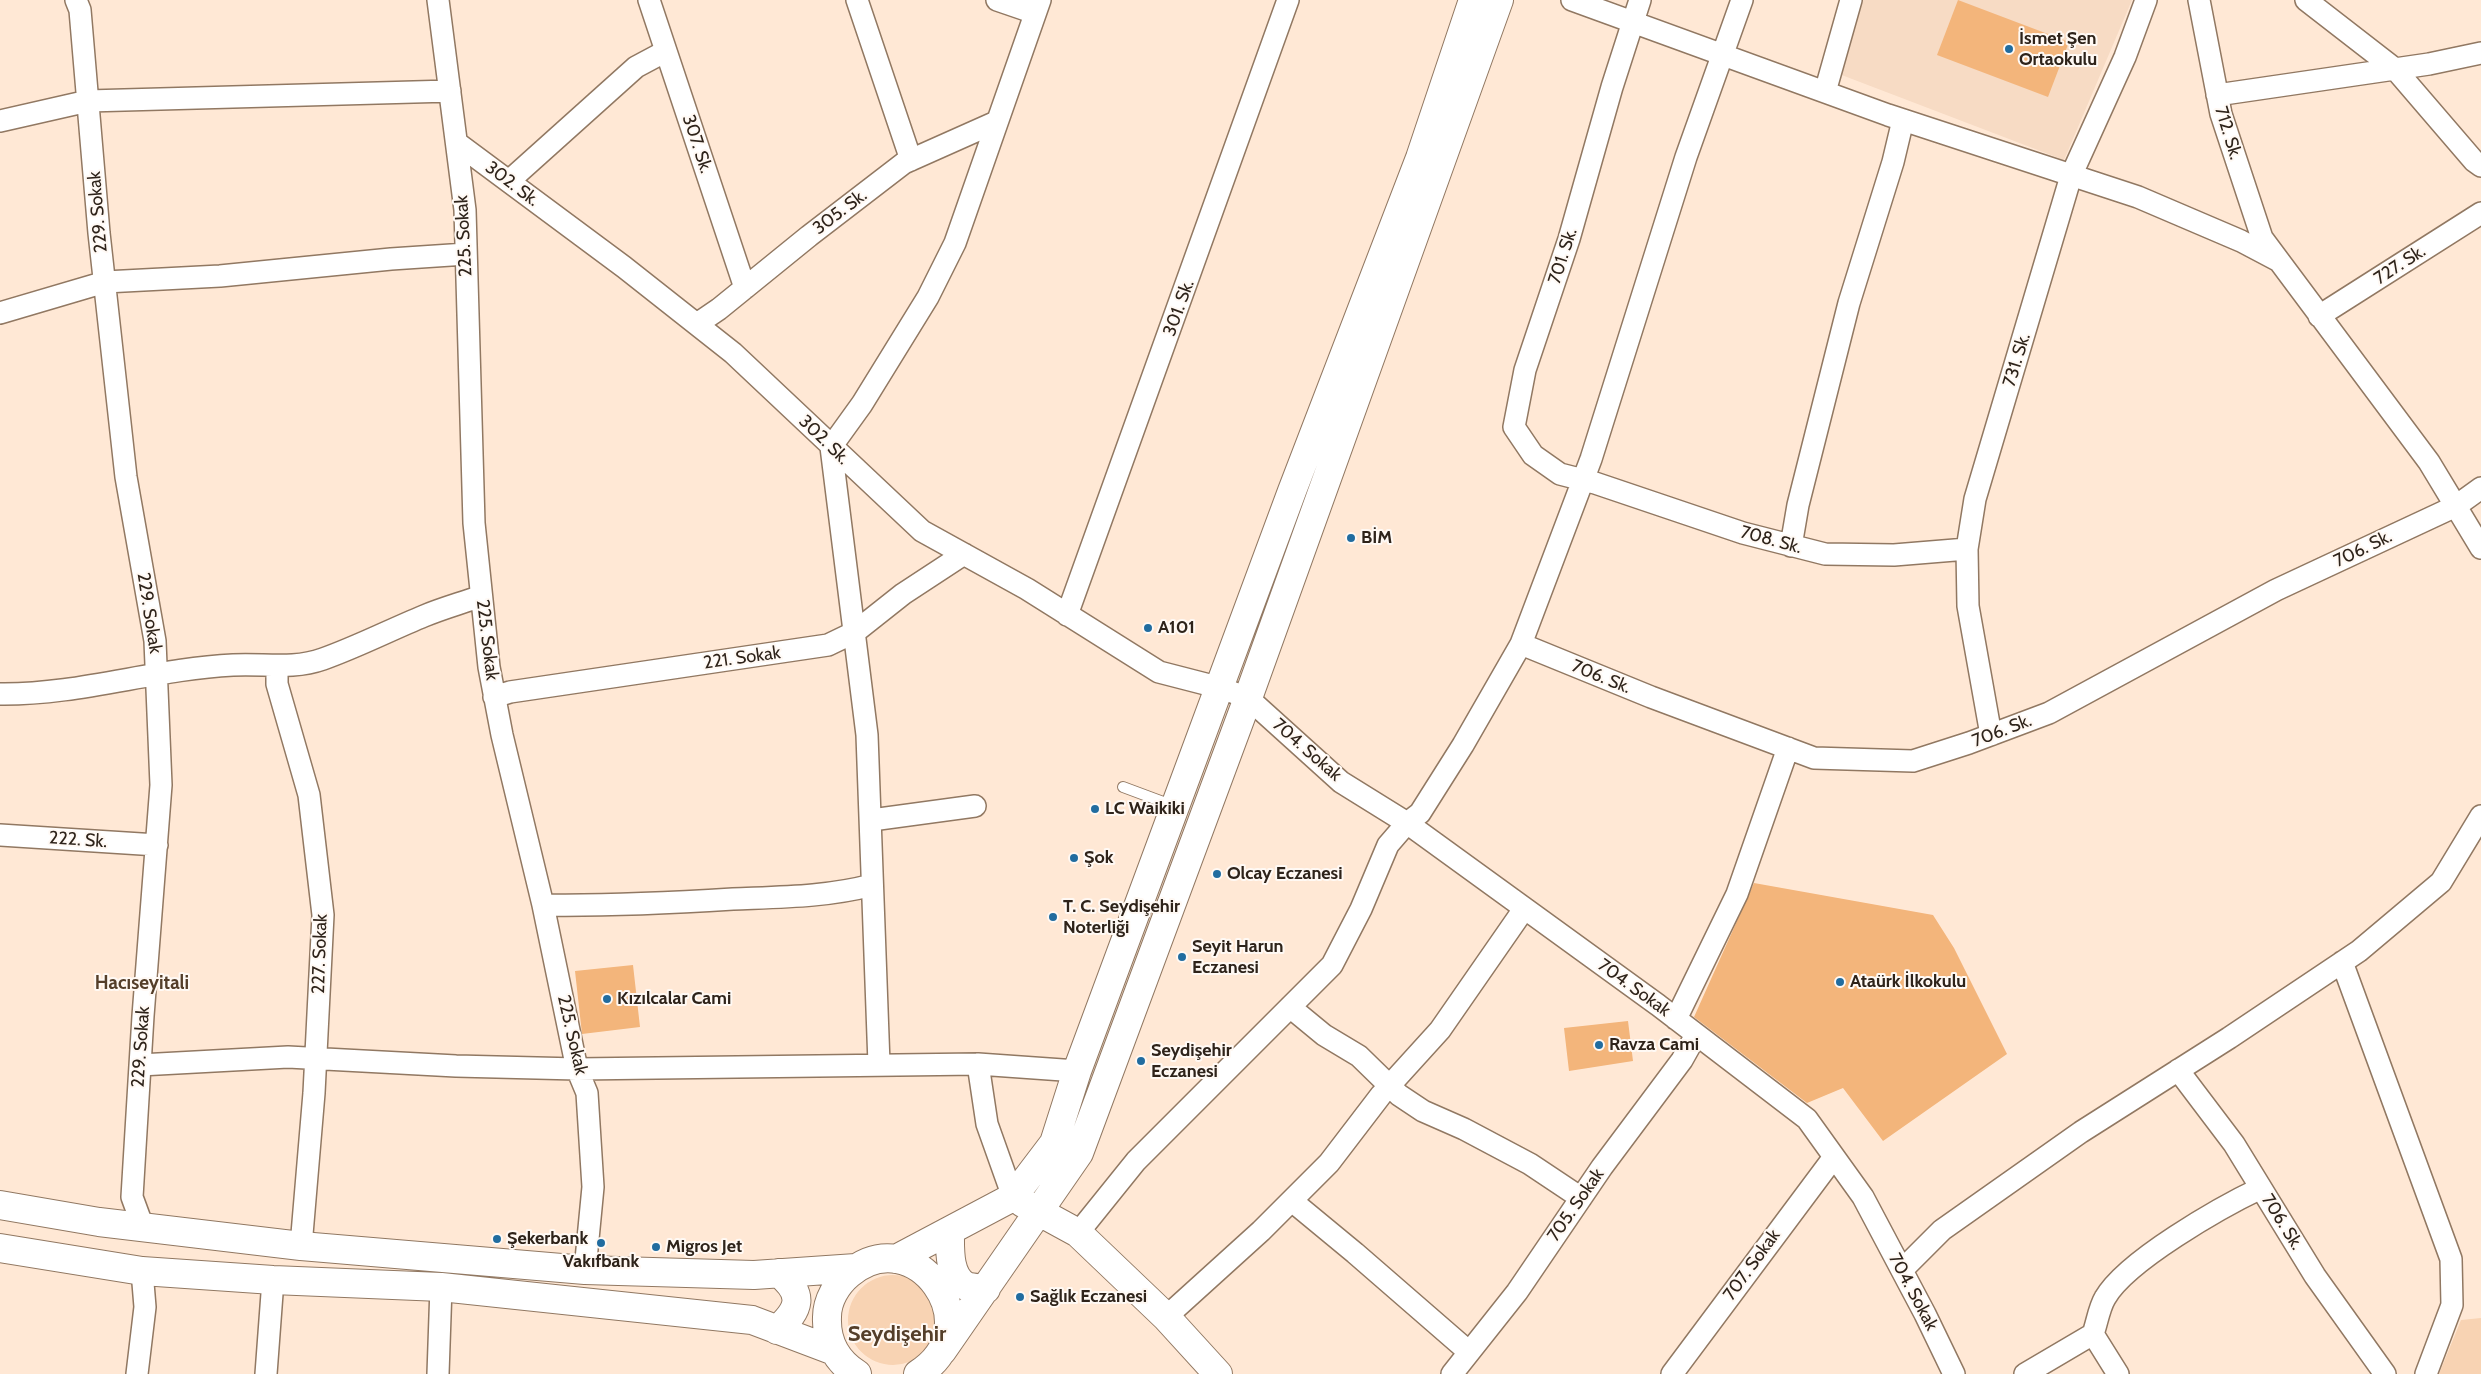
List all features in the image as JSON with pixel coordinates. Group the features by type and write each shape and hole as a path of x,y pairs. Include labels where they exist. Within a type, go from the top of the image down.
{"main road":[{"path":"896,1260 1013,1197 1054,1143 1077,1072 1221,688 1292,491 1420,158 1473,0"},
{"path":"928,1367 986,1289 1079,1153 1248,698 1499,0"},
{"path":"1013,1197 1078,1233 1166,1317 1218,1374"},
{"path":"0,1205 143,1227 301,1246 585,1270 754,1275 856,1268 876,1260 896,1260 915,1265 926,1273 943,1293 949,1312 948,1333 928,1367"},
{"path":"950,1231 950,1253 958,1280 968,1286 986,1289"},
{"path":"0,1248 142,1271 273,1280 441,1287 752,1320 777,1330 842,1365"},
{"path":"842,1365 827,1333 827,1314 832,1296 842,1280 856,1268"},
{"path":"777,1330 790,1317 797,1300 793,1285 779,1273"}],"street":[{"name":"229. Sokak","path":"76,0 80,10 104,282 126,477 156,641 161,785 132,1197 143,1227"},
{"name":"225. Sokak","path":"438,0 465,210 474,523 489,667 494,697 543,905 577,1069 587,1093 592,1187 585,1270"},
{"name":"307. Sk.","path":"649,0 745,288"},
{"path":"857,0 911,160"},
{"path":"881,1064 867,735 831,447 862,404 928,297 955,243 1037,6 997,0"},
{"name":"301. Sk.","path":"1068,615 1288,0"},
{"path":"1572,0 1633,24 1903,120 2138,197 2241,241 2277,260"},
{"name":"701. Sk.","path":"1582,481 1560,474 1533,455 1514,427 1525,370 1569,239 1612,86 1640,0"},
{"path":"1078,1233 1136,1161 1332,965 1361,909 1388,845 1407,823 1420,813 1459,753 1521,644 1582,481 1686,157 1742,0"},
{"path":"1825,92 1852,0"},
{"name":"731. Sk.","path":"1991,735 1968,606 1967,549 1975,499 2071,176 2125,57 2146,0"},
{"name":"712. Sk.","path":"2199,0 2221,114 2262,238 2429,462 2481,548"},
{"path":"2306,0 2395,69 2474,162 2481,166"},
{"path":"508,181 636,67 666,51"},
{"path":"2217,95 2395,69 2481,53"},
{"path":"0,121 88,101 450,91"},
{"path":"1790,546 1798,505 1849,303 1893,162 1903,120"},
{"name":"305. Sk.","path":"696,324 911,160 996,122"},
{"name":"302. Sk.","path":"457,143 733,353 922,531 1068,615 1159,672 1221,688"},
{"name":"727. Sk.","path":"2319,316 2481,213"},
{"path":"0,313 104,282 220,276 391,259 466,254"},
{"name":"708. Sk.","path":"1582,481 1595,483 1743,533 1825,554 1894,555 1967,549"},
{"name":"706. Sk.","path":"1521,644 1814,758 1913,760 1991,735 2050,713 2276,590 2456,506 2481,488"},
{"name":"221. Sokak","path":"494,697 520,691 828,645 855,632 903,594 964,554"},
{"path":"0,694 26,694 105,685 157,674 234,665 277,667 322,660 426,615 481,596"},
{"path":"855,632 865,648 871,685 879,819 881,1064"},
{"name":"227. Sokak","path":"277,667 277,684 309,795 323,915 316,1058 301,1246"},
{"name":"704. Sokak","path":"1221,688 1248,698 1342,782 1407,823 1676,1018 1807,1119 1863,1197 1954,1374"},
{"path":"1676,1018 1737,894 1788,748"},
{"path":"879,819 975,806"},
{"path":"1902,1270 1942,1230 2081,1132 2359,951 2441,882 2481,816"},
{"name":"222. Sk.","path":"0,835 157,845"},
{"path":"543,905 607,906 777,897 842,893 872,885"},
{"path":"1166,1317 1262,1231 1329,1163 1389,1086 1440,1030 1524,909"},
{"path":"2342,962 2451,1260 2452,1305 2426,1374"},
{"path":"1290,1007 1324,1035 1359,1056 1389,1086 1423,1111 1464,1129 1530,1164 1581,1198"},
{"name":"705. Sokak","path":"1452,1374 1517,1292 1581,1198 1682,1060 1696,1035"},
{"path":"140,1065 316,1058 456,1066 577,1069 978,1064 1077,1072"},
{"path":"978,1064 988,1124 1013,1197"},
{"name":"706. Sk.","path":"2178,1070 2234,1144 2315,1276 2385,1374"},
{"name":"707. Sokak","path":"1672,1374 1834,1157"},
{"path":"2025,1374 2093,1334 2105,1298 2128,1270 2182,1234 2261,1188"},
{"path":"1292,1201 1469,1352"},
{"path":"137,1374 145,1307 142,1271"},
{"path":"266,1374 273,1280"},
{"path":"438,1374 441,1287"},
{"path":"2093,1334 2118,1374"}],"lane":[{"path":"1124,786 1176,807"}],"shaded area":[{"path":"1862,0 2132,0 2064,160 1839,74"},
{"path":"893,1275 910,1278 925,1288 935,1303 938,1320 935,1337 925,1352 910,1362 893,1365 876,1362 861,1352 851,1337 848,1320 851,1303 861,1288 876,1278"},
{"path":"2481,1318 2481,1374 2439,1374 2461,1320"}],"building":[{"path":"1958,0 2069,42 2048,97 1937,55"},
{"name":"Ataürk İlkokulu","path":"1754,883 1933,915 1954,948 2007,1054 1883,1141 1843,1088 1807,1103 1694,1017"},
{"name":"Kızılcalar Cami","path":"633,965 640,1027 582,1034 575,971"},
{"name":"Ravza Cami","path":"1628,1021 1633,1061 1569,1071 1564,1028"}],"place":[{"name":"İsmet Şen Ortaokulu","path":"2009,49"},
{"name":"BİM","path":"1351,538"},
{"name":"A101","path":"1148,628"},
{"name":"LC Waikiki","path":"1095,809"},
{"name":"Şok","path":"1074,858"},
{"name":"Olcay Eczanesi","path":"1217,874"},
{"name":"T. C. Seydişehir Noterliği","path":"1053,917"},
{"name":"Seyit Harun Eczanesi","path":"1182,957"},
{"name":"Ataürk İlkokulu","path":"1840,982"},
{"name":"Kızılcalar Cami","path":"607,999"},
{"name":"Ravza Cami","path":"1599,1045"},
{"name":"Seydişehir Eczanesi","path":"1141,1061"},
{"name":"Şekerbank","path":"497,1239"},
{"name":"Vakıfbank","path":"601,1243"},
{"name":"Migros Jet","path":"656,1247"},
{"name":"Sağlık Eczanesi","path":"1020,1297"}],"district":[{"name":"Hacıseyitali","path":"142,983"},
{"name":"Seydişehir","path":"897,1335"}]}
